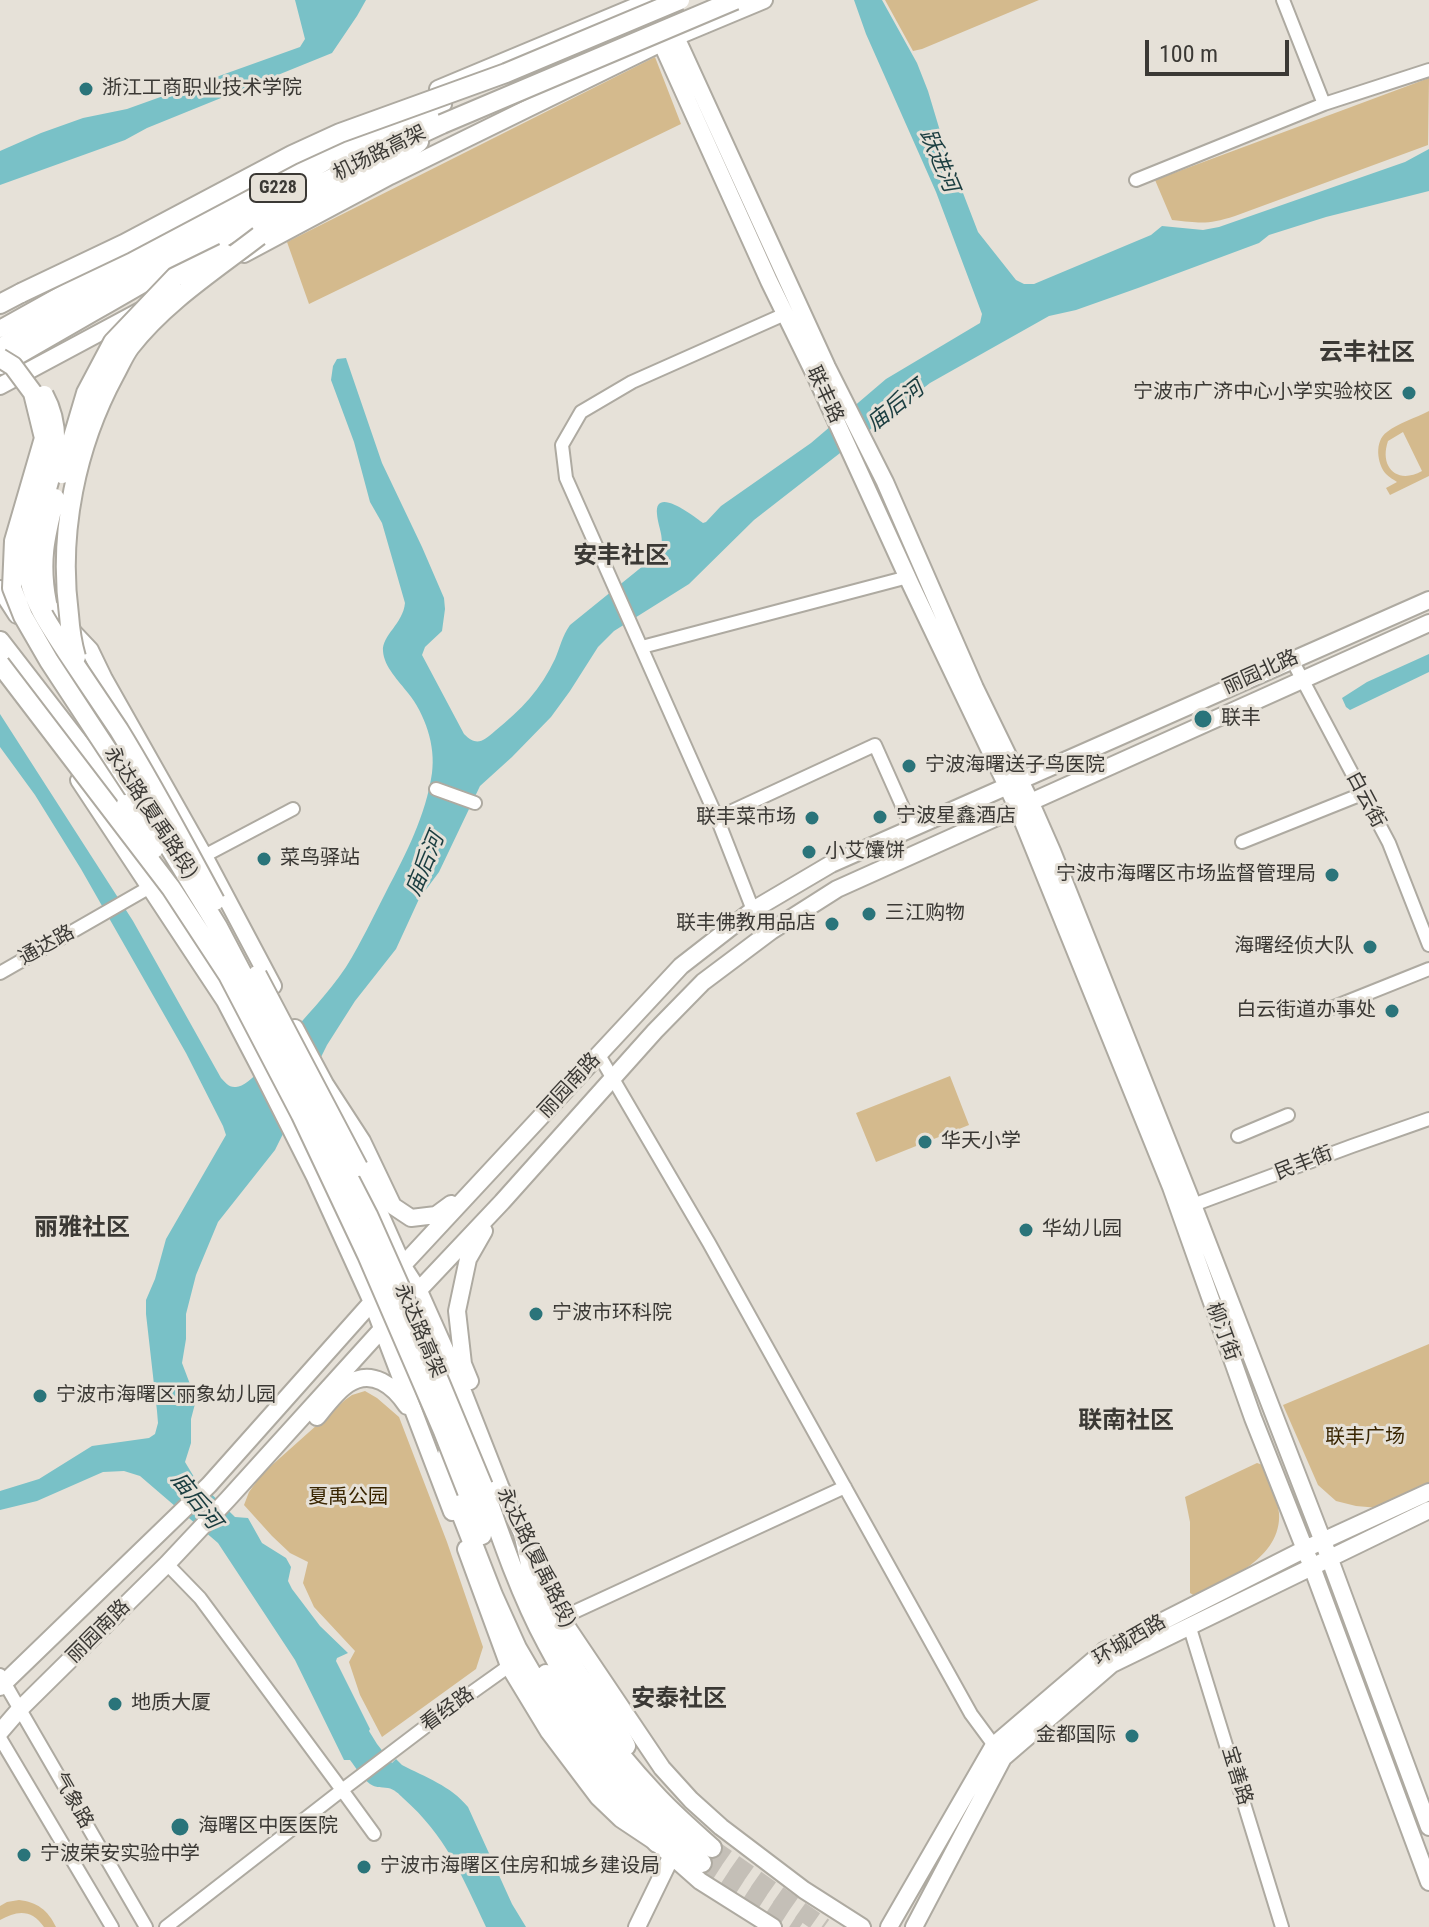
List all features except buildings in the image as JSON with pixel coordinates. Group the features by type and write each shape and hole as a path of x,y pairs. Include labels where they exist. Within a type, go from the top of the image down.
{"highway":[{"name":"机场路高架","path":"0,348 346,149 506,73 680,0"},
{"name":"机场路高架","path":"0,365 373,156 735,0"},
{"path":"0,304 340,133 506,73"},
{"path":"53,632 43,582 43,547 86,393 113,342 175,277 259,236 396,160 442,124"},
{"path":"139,798 88,691 73,646 65,590 68,516 85,442 104,394 129,348 170,305 259,236"},
{"path":"0,357 13,366 33,393 44,438 14,541 12,588 23,616 49,661 139,798"},
{"path":"0,357 24,367 37,383 48,403 55,427 56,452 27,558 29,579 40,613 120,732 283,1021 358,1167 402,1266"},
{"path":"0,641 126,804 152,844 171,888"},
{"path":"0,664 171,888"},
{"name":"永达路高架","path":"139,798 218,927 368,1215 401,1289 476,1491 508,1605 529,1648 593,1744 626,1786 673,1837 707,1855 597,1722 569,1683 546,1642 507,1553 476,1491 443,1431 367,1255 301,1115 228,975 171,888"},
{"path":"476,1491 493,1595 517,1648 562,1725 606,1784 657,1843"},
{"path":"524,1537 535,1586 559,1641 616,1726 654,1793"}],"main road":[{"path":"0,386 390,176 668,40 764,0"},
{"path":"0,329 405,103 649,1"},
{"name":"联丰路","path":"649,1 821,372 873,501 908,577 1013,783"},
{"name":"联丰路","path":"668,40 785,314 885,482 1013,783"},
{"path":"0,555 90,650 204,856 292,1038 362,1141 393,1206 411,1218 436,1215 481,1182"},
{"name":"永达路(夏禹路段)","path":"0,589 186,866 267,1004 292,1038 319,1105 402,1266 419,1291 456,1374 476,1491 524,1537 561,1618 662,1768 721,1827 780,1872 862,1927"},
{"name":"丽园北路","path":"1013,783 1429,600"},
{"name":"丽园北路","path":"1023,804 1429,623"},
{"name":"永达路(夏禹路段)","path":"0,664 225,1001 315,1177 372,1302"},
{"name":"柳汀街","path":"1013,783 1326,1550 1429,1827"},
{"name":"丽园南路","path":"1,1682 209,1485 402,1266 681,966 753,910 831,864 1013,783"},
{"name":"丽园南路","path":"0,1732 228,1499 703,982 771,931 837,889 1023,804"},
{"path":"476,1491 488,1427 463,1364 457,1311 468,1259 502,1202"},
{"name":"柳汀街","path":"1185,1206 1253,1418 1429,1882"},
{"path":"372,1302 509,1666 549,1732 598,1797 621,1819 657,1843 700,1881 773,1927"},
{"path":"263,1460 297,1437 348,1384 366,1377 385,1382 393,1389 404,1401 422,1432"},
{"name":"环城西路","path":"914,1927 998,1751 1112,1664 1312,1567 1326,1550 1429,1492"},
{"name":"环城西路","path":"889,1927 998,1751 1104,1651 1305,1549 1326,1550 1429,1510"},
{"path":"637,1927 671,1857"}],"street":[{"path":"1283,0 1324,104"},
{"path":"1136,180 1324,104 1429,70"},
{"path":"753,910 717,818 566,478 562,445 581,412 632,382 785,314"},
{"path":"643,649 908,577"},
{"name":"白云街","path":"1292,660 1389,843 1429,945"},
{"path":"717,818 875,745 912,828"},
{"path":"436,789 475,803"},
{"path":"1242,842 1362,794"},
{"name":"通达路","path":"0,973 186,866 293,809"},
{"path":"1329,1009 1429,969"},
{"path":"599,1055 709,1243 971,1714 998,1751"},
{"path":"1238,1136 1288,1115"},
{"name":"民丰街","path":"1185,1206 1429,1119"},
{"path":"561,1618 845,1487"},
{"path":"167,1564 200,1598 374,1834"},
{"name":"宝善路","path":"1189,1625 1282,1927"},
{"name":"看经路","path":"166,1927 355,1779 509,1666"},
{"name":"气象路","path":"1,1682 146,1927"},
{"name":"气象路","path":"0,1738 112,1927"}],"green space":[{"path":"885,0 1039,0 913,51"},
{"path":"655,57 681,124 309,304 287,242"},
{"path":"1429,78 1428,145 1225,219 1204,222 1172,220 1155,180"},
{"path":"1429,411 1429,476 1390,495 1386,488 1397,482 1386,474 1381,464 1378,453 1380,441 1391,429","holes":["1403,432 1422,471 1405,476 1392,471 1386,459 1388,441"]},
{"path":"950,1076 969,1125 876,1162 856,1113"},
{"name":"联丰广场","path":"1429,1344 1429,1484 1379,1508 1336,1501 1318,1485 1283,1405"},
{"name":"夏禹公园","path":"365,1391 399,1417 483,1647 476,1669 382,1737 360,1695 349,1662 355,1651 314,1607 303,1583 308,1562 290,1553 244,1505 262,1474 345,1400"},
{"path":"1257,1463 1263,1465 1278,1507 1278,1529 1272,1543 1236,1575 1195,1596 1190,1593 1190,1522 1185,1497"},
{"path":"19,1900 41,1908 56,1927 44,1927 34,1917 24,1913 0,1920 0,1906"}],"water":[{"path":"295,0 366,0 332,53 147,128 125,140 0,185 0,151 83,118 127,109 300,47 305,39"},
{"path":"854,0 882,0 917,63 978,232 1016,280 1024,284 1034,284 1151,235 1162,226 1203,230 1219,227 1405,162 1429,149 1429,191 1269,235 1259,243 1138,288 1049,316 930,383 754,520 689,584 614,631 598,647 551,717 480,786 439,872 419,899 396,949 355,1001 327,1045 275,1150 218,1222 196,1275 186,1314 182,1363 196,1400 191,1419 191,1443 185,1462 194,1477 235,1517 248,1518 262,1543 286,1558 291,1567 288,1581 292,1589 320,1626 348,1653 336,1661 369,1731 392,1763 396,1759 454,1793 468,1807 512,1904 526,1927 486,1927 452,1858 431,1827 396,1792 370,1784 350,1760 344,1760 295,1660 218,1543 140,1476 124,1471 103,1472 37,1501 0,1510 0,1491 39,1479 92,1446 149,1438 155,1434 158,1423 146,1300 166,1239 226,1135 186,1053 81,869 35,795 0,747 0,714 133,921 221,1078 234,1087 242,1086 262,1069 324,996 351,958 414,834 432,773 431,741 424,720 384,657 384,645 401,617 405,603 382,523 370,502 354,442 331,380 333,366 337,359 346,358 382,463 444,598 442,631 425,647 422,655 464,734 476,741 483,740 513,715 537,689 570,625 659,553 662,538 657,514 662,502 676,505 706,522 721,506 811,443 886,379 980,323 982,314 936,192"},
{"path":"1429,654 1429,672 1350,710 1346,707 1342,698 1367,682"}],"tunnel":[{"path":"712,1848 824,1927"},
{"path":"702,1863 800,1927"}],"place":[{"name":"浙江工商职业技术学院","path":"86,89"},
{"name":"宁波市广济中心小学实验校区","path":"1409,393"},
{"name":"联丰","path":"1203,719"},
{"name":"宁波海曙送子鸟医院","path":"909,766"},
{"name":"宁波星鑫酒店","path":"880,817"},
{"name":"联丰菜市场","path":"812,818"},
{"name":"小艾馕饼","path":"809,852"},
{"name":"菜鸟驿站","path":"264,859"},
{"name":"宁波市海曙区市场监督管理局","path":"1332,875"},
{"name":"三江购物","path":"869,914"},
{"name":"联丰佛教用品店","path":"832,924"},
{"name":"海曙经侦大队","path":"1370,947"},
{"name":"白云街道办事处","path":"1392,1011"},
{"name":"华天小学","path":"925,1142"},
{"name":"华幼儿园","path":"1026,1230"},
{"name":"宁波市环科院","path":"536,1314"},
{"name":"宁波市海曙区丽象幼儿园","path":"40,1396"},
{"name":"地质大厦","path":"115,1704"},
{"name":"金都国际","path":"1132,1736"},
{"name":"海曙区中医医院","path":"180,1827"},
{"name":"宁波荣安实验中学","path":"24,1855"},
{"name":"宁波市海曙区住房和城乡建设局","path":"364,1867"}],"district":[{"name":"云丰社区","path":"1367,354"},
{"name":"安丰社区","path":"621,557"},
{"name":"丽雅社区","path":"82,1229"},
{"name":"联南社区","path":"1126,1422"},
{"name":"安泰社区","path":"679,1700"}],"water label":[{"name":"跃进河","path":"938,161"},
{"name":"庙后河","path":"896,407"},
{"name":"庙后河","path":"426,865"},
{"name":"庙后河","path":"195,1501"}]}
